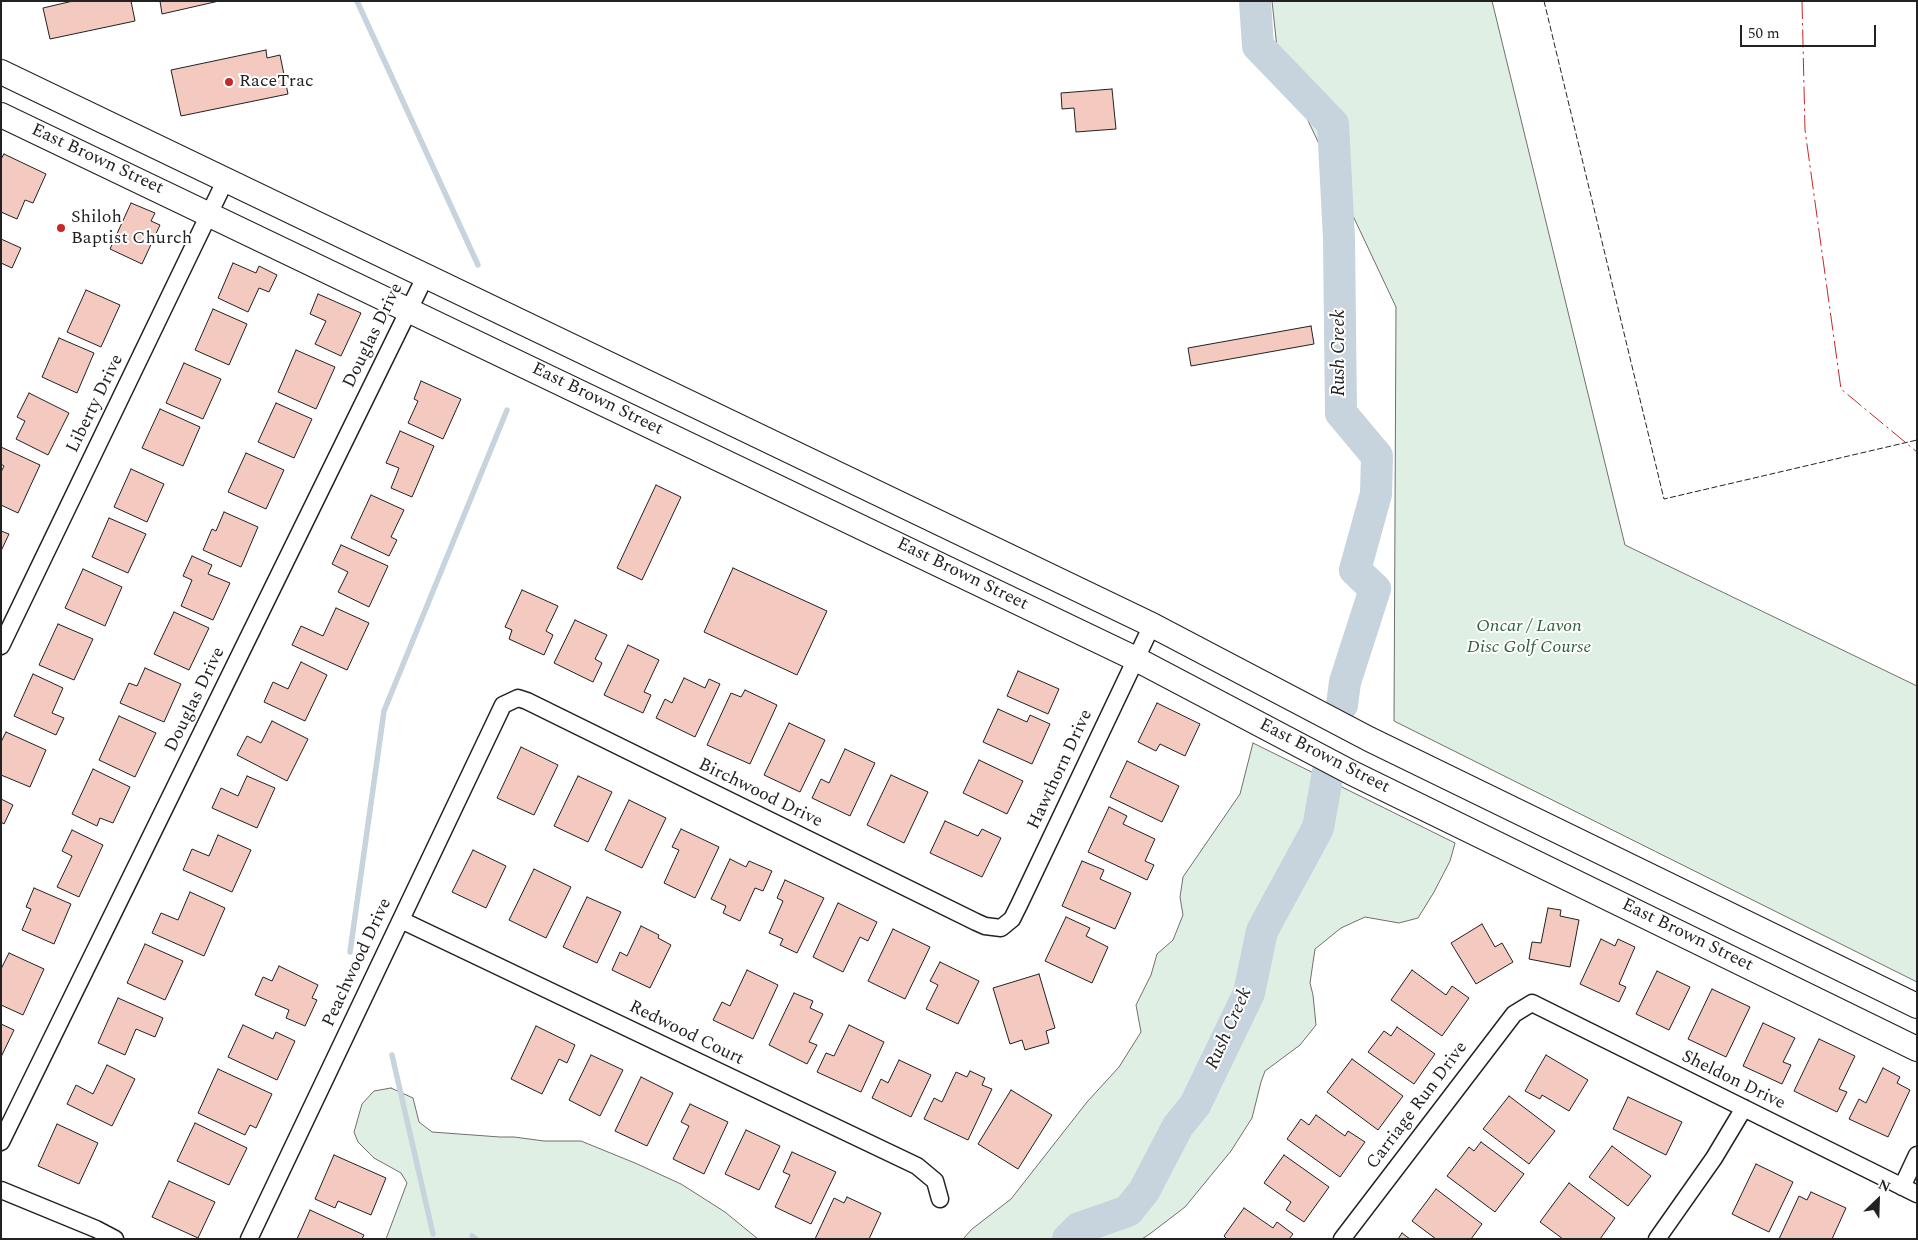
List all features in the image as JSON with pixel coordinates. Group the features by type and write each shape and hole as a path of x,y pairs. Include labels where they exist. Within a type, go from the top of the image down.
{"main road":[{"name":"East Brown Street","path":"1,72 1152,625 1369,739 1917,1006"},
{"name":"East Brown Street","path":"1,114 1136,659 1352,773 1917,1048"},
{"path":"891,541 907,506"}],"street":[{"name":"Liberty Drive","path":"1,646 226,179"},
{"name":"Douglas Drive","path":"1,1142 426,275"},
{"name":"Hawthorn Drive","path":"1001,928 1012,919 1019,905 1152,625"},
{"name":"Birchwood Drive","path":"503,705 518,698 969,919 985,926 1001,928"},
{"name":"Peachwood Drive","path":"249,1239 503,705"},
{"name":"Redwood Court","path":"401,920 917,1166 934,1181 940,1199"},
{"name":"Sheldon Drive","path":"1532,1003 1917,1194"},
{"name":"Carriage Run Drive","path":"1342,1239 1514,1014 1532,1003"},
{"path":"1657,1239 1714,1158 1744,1108"},
{"path":"1902,1187 1917,1155"},
{"path":"1,1190 96,1229 114,1239"}],"green space":[{"name":"Oncar / Lavon Disc Golf Course","path":"1272,1 1492,1 1625,545 1917,686 1917,982 1394,721 1396,307 1278,57"},
{"path":"1253,743 1455,843 1450,861 1434,892 1418,918 1399,923 1365,917 1341,928 1315,949 1310,983 1316,1025 1300,1045 1265,1071 1252,1118 1231,1151 1185,1207 1151,1233 1142,1239 963,1239 972,1229 1011,1199 1087,1102 1119,1067 1141,1032 1136,1005 1151,975 1157,954 1173,940 1183,915 1180,897 1183,877 1240,794"},
{"path":"391,1088 413,1098 419,1122 432,1132 514,1137 544,1141 581,1141 681,1184 725,1212 758,1239 386,1239 407,1183 401,1173 374,1158 358,1142 354,1132 362,1104 374,1091"}],"building":[{"path":"73,1 131,1 135,21 50,39 43,8"},
{"path":"160,1 219,1 162,14"},
{"name":"RaceTrac","path":"266,50 267,58 280,55 288,94 181,116 171,70"},
{"path":"1112,89 1116,129 1076,132 1074,108 1062,109 1061,93"},
{"path":"4,154 46,174 33,203 25,200 17,219 1,212 1,159"},
{"path":"131,203 155,213 151,221 160,225 142,264 110,249"},
{"path":"1,239 21,248 12,268 1,263"},
{"path":"233,263 256,273 259,266 277,275 269,292 259,288 248,312 218,298"},
{"path":"86,290 120,305 101,347 67,332"},
{"path":"318,294 361,313 341,356 315,344 326,321 310,314"},
{"path":"213,309 247,324 229,365 195,350"},
{"path":"1311,326 1314,344 1191,366 1188,348"},
{"path":"59,338 94,353 77,393 42,377"},
{"path":"296,350 335,367 316,409 278,392"},
{"path":"184,363 221,379 203,419 166,403"},
{"path":"421,381 461,399 443,439 408,423 418,401 414,399"},
{"path":"29,393 69,413 48,455 16,439 25,421 17,417"},
{"path":"276,403 312,419 294,458 258,442"},
{"path":"160,409 200,427 183,466 142,448"},
{"path":"400,431 434,446 412,497 391,488 399,468 386,463"},
{"path":"1,447 40,465 18,513 1,505 1,472 4,466 1,464"},
{"path":"246,453 284,470 266,509 228,492"},
{"path":"131,469 164,484 147,522 114,507"},
{"path":"656,485 681,497 642,580 617,568"},
{"path":"371,495 404,510 391,537 397,540 389,556 351,538"},
{"path":"224,512 258,527 241,567 203,550 212,529 216,531"},
{"path":"109,518 146,534 128,573 92,557"},
{"path":"1,531 9,534 1,551"},
{"path":"341,545 388,566 369,607 338,592 348,572 332,564"},
{"path":"192,556 212,565 208,574 230,583 213,620 181,606 192,580 183,576"},
{"path":"733,568 827,611 797,675 704,632"},
{"path":"83,569 122,587 105,626 65,608"},
{"path":"522,590 558,606 546,631 553,635 544,655 509,639 512,630 505,627"},
{"path":"336,608 369,623 347,670 292,645 301,626 323,636"},
{"path":"174,612 209,628 189,670 154,654"},
{"path":"575,620 607,635 595,659 602,663 593,682 554,663"},
{"path":"58,624 93,639 74,680 39,665"},
{"path":"628,645 659,660 644,692 651,695 643,713 604,695"},
{"path":"301,662 327,675 305,721 264,702 273,682 288,689"},
{"path":"145,668 181,684 164,722 120,703 129,683 137,686"},
{"path":"1018,671 1059,689 1048,714 1007,696"},
{"path":"33,674 63,688 52,713 64,718 56,735 14,716"},
{"path":"684,678 705,688 709,679 720,684 695,737 656,718 665,699 672,703"},
{"path":"745,690 777,705 750,764 707,745 731,693 741,697"},
{"path":"1157,703 1200,724 1185,756 1160,744 1156,751 1138,742"},
{"path":"998,709 1027,722 1030,715 1050,724 1032,764 983,742"},
{"path":"119,716 156,733 135,777 99,760"},
{"path":"272,721 308,739 287,781 237,755 247,736 261,743"},
{"path":"789,723 825,740 800,792 764,775"},
{"path":"6,732 46,750 30,787 1,775 1,742"},
{"path":"521,747 558,765 534,815 497,798"},
{"path":"845,749 875,763 850,816 812,798 821,779 829,783"},
{"path":"979,760 1023,781 1007,814 963,793"},
{"path":"1127,761 1179,786 1162,822 1110,797"},
{"path":"93,769 130,787 113,823 100,818 97,826 72,814"},
{"path":"891,775 928,792 904,843 867,825"},
{"path":"247,776 275,788 257,828 212,808 221,788 238,796"},
{"path":"578,776 612,792 588,842 554,826"},
{"path":"1,799 13,805 4,824 1,822"},
{"path":"629,800 666,818 642,868 605,850"},
{"path":"1109,807 1127,816 1123,824 1155,839 1145,861 1154,865 1147,880 1088,852"},
{"path":"945,821 978,836 982,829 1001,838 982,877 930,853"},
{"path":"681,829 719,847 695,898 664,883 679,850 672,847"},
{"path":"72,830 103,845 79,897 57,887 72,856 62,851"},
{"path":"218,835 251,850 232,892 183,870 192,849 209,856"},
{"path":"473,850 506,866 486,908 452,892"},
{"path":"730,859 746,867 749,861 772,871 763,891 755,888 740,921 723,913 726,906 711,899"},
{"path":"1082,861 1104,870 1100,879 1131,893 1115,929 1062,906"},
{"path":"534,869 571,887 546,938 509,920"},
{"path":"785,880 824,898 797,953 780,945 783,939 769,933 783,901 777,898"},
{"path":"34,888 71,904 54,944 22,930 31,909 26,907"},
{"path":"190,892 225,908 204,956 152,933 161,913 178,920"},
{"path":"587,897 621,912 597,963 563,947"},
{"path":"838,903 877,922 868,941 860,937 843,972 813,957"},
{"path":"1548,908 1561,910 1560,916 1579,920 1570,967 1529,959 1532,942 1541,943"},
{"path":"1066,917 1090,928 1086,936 1108,947 1092,983 1045,961"},
{"path":"1482,924 1495,947 1502,943 1513,962 1476,984 1451,943"},
{"path":"641,926 659,935 658,938 671,945 650,988 612,970 620,952 627,956"},
{"path":"893,929 930,947 905,999 868,981"},
{"path":"1601,939 1615,946 1618,939 1635,947 1619,984 1626,987 1619,1002 1580,984"},
{"path":"145,944 183,961 165,1000 127,983"},
{"path":"9,953 44,969 23,1015 1,1005 1,969"},
{"path":"940,962 979,981 958,1024 926,1009 938,985 930,981"},
{"path":"279,966 318,985 312,998 317,1000 305,1026 286,1018 289,1010 255,995 263,977 272,981"},
{"path":"747,970 778,985 753,1039 713,1020 722,1002 730,1006"},
{"path":"1412,970 1446,995 1452,986 1469,998 1442,1036 1391,1000"},
{"path":"1657,971 1690,987 1669,1030 1636,1014"},
{"path":"1039,974 1055,1028 1046,1031 1049,1043 1025,1050 1022,1040 1010,1044 993,988"},
{"path":"1712,989 1750,1007 1726,1057 1688,1039"},
{"path":"794,993 813,1001 810,1008 823,1014 809,1042 817,1045 807,1064 769,1045"},
{"path":"118,998 163,1018 155,1037 136,1029 125,1055 98,1043"},
{"path":"1763,1023 1795,1038 1783,1062 1791,1065 1782,1084 1743,1066"},
{"path":"1,1024 14,1030 1,1057"},
{"path":"243,1025 273,1039 276,1032 295,1041 277,1080 228,1057"},
{"path":"849,1025 884,1042 861,1092 817,1072 826,1053 834,1056"},
{"path":"536,1026 575,1045 567,1063 559,1059 542,1094 511,1079"},
{"path":"1397,1027 1435,1054 1414,1084 1368,1052 1384,1031 1391,1036"},
{"path":"1819,1039 1855,1056 1839,1089 1847,1092 1837,1112 1794,1091"},
{"path":"591,1055 623,1070 600,1116 569,1100"},
{"path":"1546,1055 1588,1080 1569,1111 1542,1095 1540,1099 1525,1091"},
{"path":"1352,1059 1403,1096 1378,1130 1327,1092"},
{"path":"899,1060 931,1075 911,1117 872,1098 881,1079 888,1083"},
{"path":"107,1065 135,1079 112,1126 67,1104 76,1085 93,1094"},
{"path":"1883,1068 1900,1077 1897,1083 1910,1090 1888,1137 1849,1119 1859,1099 1866,1103"},
{"path":"218,1069 272,1094 256,1128 250,1125 245,1135 198,1113"},
{"path":"970,1071 985,1078 982,1085 992,1089 968,1140 924,1119 934,1098 942,1102 956,1072 967,1077"},
{"path":"641,1077 673,1093 647,1146 615,1131"},
{"path":"1011,1090 1052,1115 1018,1169 978,1144"},
{"path":"1509,1096 1555,1131 1529,1164 1483,1129"},
{"path":"1628,1097 1682,1122 1666,1155 1613,1129"},
{"path":"690,1104 728,1122 704,1174 673,1159 689,1126 681,1122"},
{"path":"1316,1115 1345,1136 1348,1131 1365,1142 1340,1177 1287,1139 1301,1119 1309,1125"},
{"path":"195,1123 247,1148 229,1185 177,1161"},
{"path":"57,1124 98,1143 79,1184 38,1166"},
{"path":"746,1130 780,1146 759,1190 725,1174"},
{"path":"1481,1142 1524,1174 1495,1212 1447,1176 1469,1147 1474,1151"},
{"path":"1612,1146 1651,1176 1628,1206 1589,1177"},
{"path":"792,1152 836,1172 811,1224 775,1207 790,1175 783,1172"},
{"path":"334,1155 386,1178 371,1215 338,1201 335,1208 315,1199"},
{"path":"1284,1155 1329,1187 1304,1222 1286,1210 1291,1202 1264,1183"},
{"path":"1756,1164 1793,1182 1769,1232 1732,1214"},
{"path":"169,1181 215,1202 198,1238 152,1217"},
{"path":"1569,1183 1615,1218 1600,1239 1563,1239 1540,1222"},
{"path":"1436,1189 1482,1224 1471,1239 1436,1239 1412,1221"},
{"path":"1811,1192 1846,1208 1832,1239 1779,1239 1799,1196 1807,1200"},
{"path":"847,1197 881,1213 869,1239 815,1239 834,1198 844,1203"},
{"path":"1244,1208 1273,1228 1277,1222 1293,1234 1289,1239 1227,1239 1224,1236"},
{"path":"310,1210 364,1235 362,1239 297,1239"},
{"path":"1402,1233 1410,1239 1398,1239"}],"waterway":[{"path":"357,1 478,265"},
{"name":"Rush Creek","path":"1255,1 1258,46 1333,124 1339,238 1341,413 1377,456 1376,494 1355,570 1375,589 1345,682 1342,705"},
{"path":"350,952 384,711 507,410"},
{"name":"Rush Creek","path":"1068,1239 1079,1228 1128,1211 1144,1191 1178,1126 1195,1105 1249,993 1262,931 1318,828 1328,772"},
{"path":"392,1055 433,1234"},
{"path":"472,1236 476,1239"}],"fence":[{"path":"1544,1 1664,499 1917,440"}],"power":[{"path":"1802,1 1805,130 1841,389 1917,452"}],"place":[{"name":"RaceTrac","path":"229,82"},
{"name":"Shiloh Baptist Church","path":"61,228"}]}
